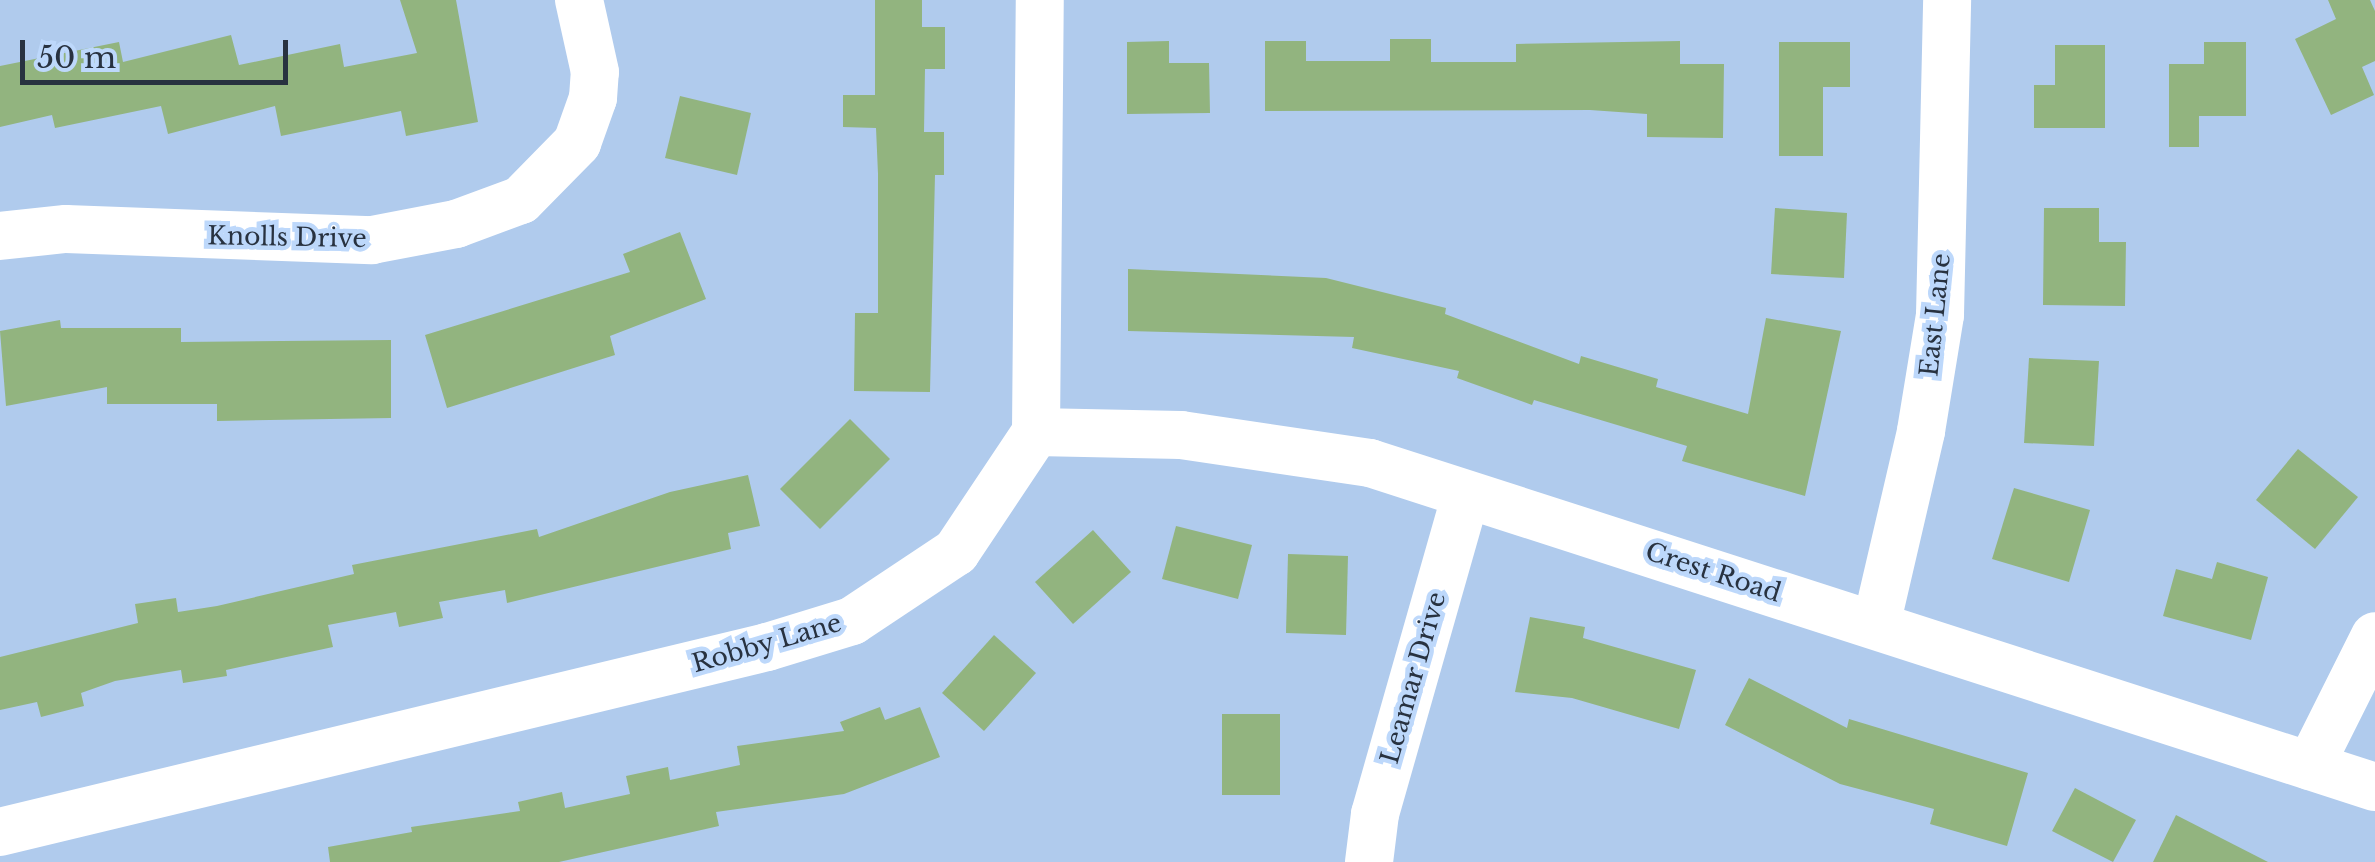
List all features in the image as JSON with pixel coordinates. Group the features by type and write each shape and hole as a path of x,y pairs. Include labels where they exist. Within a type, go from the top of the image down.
{"street":[{"name":"Knolls Drive","path":"0,236 66,229 372,240 456,224 521,200 577,143 593,98 595,72 579,0"},
{"path":"1036,432 1040,0"},
{"name":"East Lane","path":"1876,625 1921,431 1940,314 1947,0"},
{"name":"Crest Road","path":"1036,432 1266,444 1370,463 2375,787"},
{"name":"Robby Lane","path":"0,832 852,621 956,552 1036,432"},
{"name":"Leamar Drive","path":"1369,862 1375,814 1466,495"},
{"path":"2310,766 2375,636"}],"building":[{"path":"400,0 456,0 478,122 406,136 401,111 281,136 275,106 168,134 161,106 55,128 52,115 0,127 0,66 119,42 123,62 231,35 239,65 340,44 344,67 417,53"},
{"path":"875,0 922,0 922,27 945,27 945,69 925,69 924,132 944,132 944,175 935,175 930,392 854,391 855,313 878,313 878,174 876,128 843,127 843,95 875,95"},
{"path":"2328,0 2370,0 2375,11 2375,61 2362,67 2374,95 2331,115 2295,39 2336,19"},
{"path":"1390,39 1431,39 1431,62 1516,62 1516,44 1680,41 1680,64 1724,64 1723,138 1647,137 1647,114 1590,110 1265,111 1265,41 1306,41 1306,61 1390,61"},
{"path":"1169,41 1169,63 1209,63 1210,113 1127,114 1127,42"},
{"path":"1779,42 1850,42 1850,87 1823,87 1823,156 1779,156"},
{"path":"2204,42 2246,42 2246,116 2199,116 2199,147 2169,147 2169,64 2204,64"},
{"path":"2055,45 2105,45 2105,128 2034,128 2034,85 2055,85"},
{"path":"680,96 751,113 737,175 665,158"},
{"path":"1775,208 1847,213 1844,278 1771,274"},
{"path":"2044,208 2099,208 2099,242 2126,242 2125,306 2043,305"},
{"path":"680,232 706,299 610,336 615,355 447,408 425,335 630,272 623,254"},
{"path":"1128,269 1326,278 1446,308 1445,314 1579,364 1581,356 1658,379 1656,387 1748,414 1766,318 1841,331 1805,496 1682,461 1687,446 1534,400 1532,405 1457,378 1459,371 1352,348 1354,337 1128,331"},
{"path":"60,320 61,328 181,328 181,342 391,340 391,418 217,421 217,404 107,404 107,387 6,406 0,331"},
{"path":"2029,358 2099,361 2094,446 2024,443"},
{"path":"850,419 890,459 820,529 780,489"},
{"path":"2298,449 2358,497 2315,549 2256,500"},
{"path":"748,475 760,526 728,533 731,549 507,603 505,590 439,602 443,618 399,627 396,612 328,625 333,647 226,670 227,676 183,683 181,670 115,681 81,693 84,706 41,717 37,702 0,710 0,657 138,623 135,604 176,598 178,612 217,606 354,574 352,565 537,529 539,537 670,492"},
{"path":"2014,488 2090,510 2069,582 1992,559"},
{"path":"1176,526 1252,545 1238,599 1162,579"},
{"path":"1093,530 1131,572 1073,624 1035,582"},
{"path":"1288,554 1348,556 1346,635 1286,633"},
{"path":"2217,562 2268,577 2251,640 2163,616 2176,569 2212,579"},
{"path":"1530,617 1585,627 1583,638 1696,670 1679,729 1572,698 1515,692"},
{"path":"994,635 1036,673 984,731 942,693"},
{"path":"1749,678 1847,728 1849,719 2028,773 2007,846 1930,824 1934,809 1840,784 1725,725"},
{"path":"880,707 885,720 920,707 940,757 844,794 716,812 719,826 559,862 330,862 328,847 412,832 411,827 520,811 518,802 562,792 565,808 630,794 626,776 668,767 670,780 740,765 737,746 844,731 840,722"},
{"path":"1222,714 1280,714 1280,795 1222,795"},
{"path":"2075,788 2136,820 2113,862 2052,831"},
{"path":"2176,815 2268,862 2153,862"}]}
